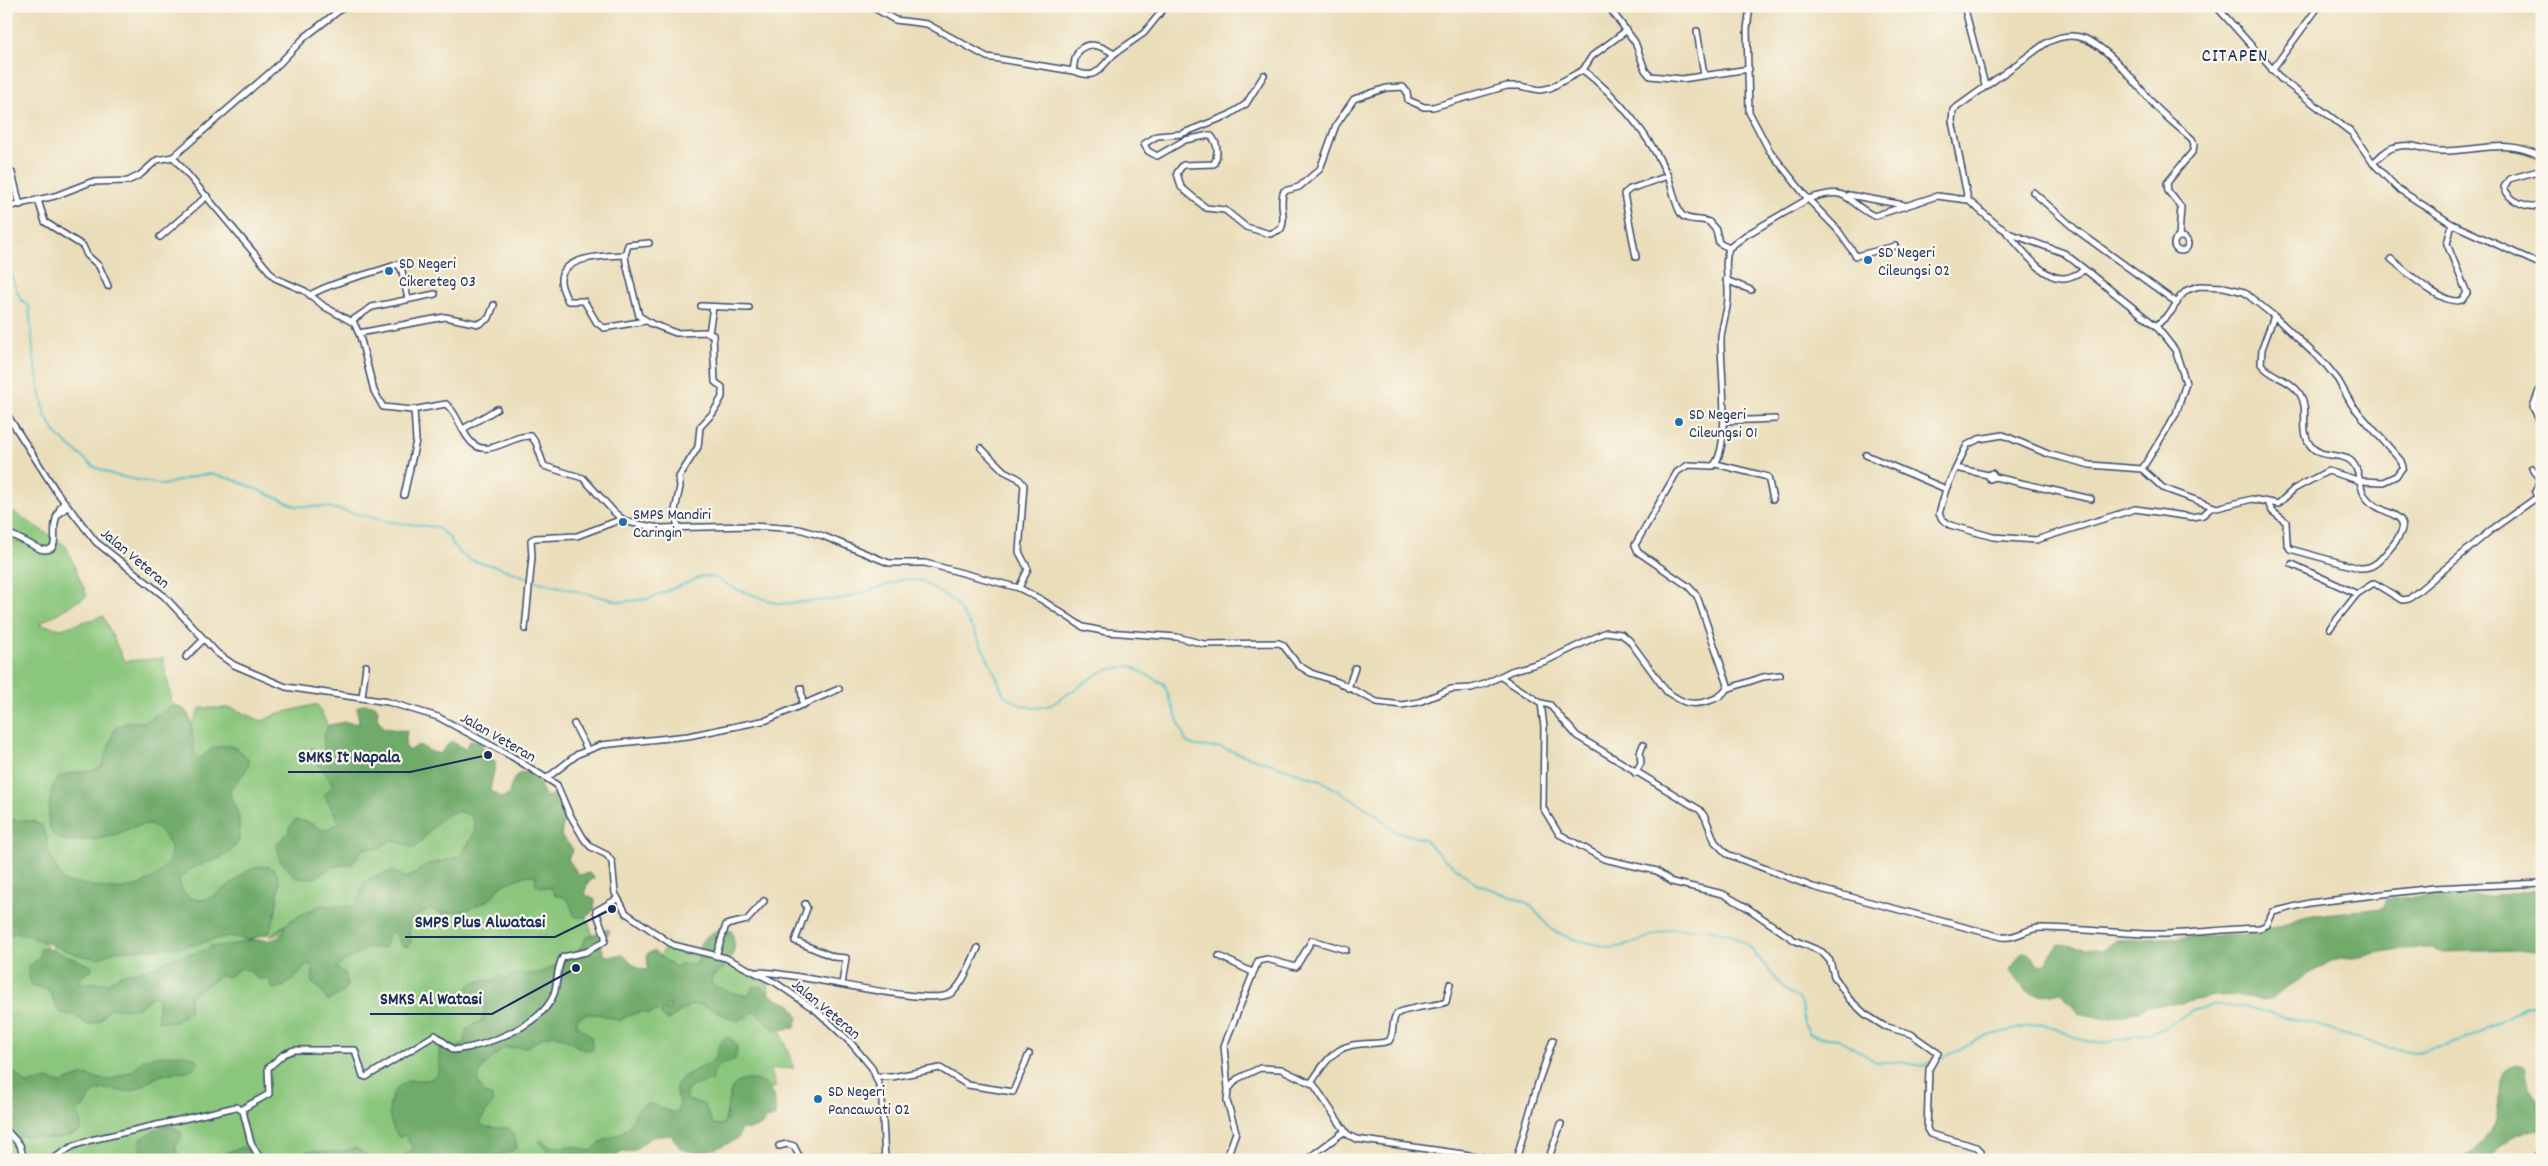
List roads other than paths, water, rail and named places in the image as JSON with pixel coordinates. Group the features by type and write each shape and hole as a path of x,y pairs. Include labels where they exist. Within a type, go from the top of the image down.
{"street":[{"path":"6,207 55,196 91,182 128,181 157,160 173,157 275,68 305,37 344,6"},
{"path":"871,6 895,20 927,24 987,57 1086,76 1092,75 1114,54 1144,33 1166,6"},
{"path":"1608,6 1638,48 1645,70 1650,76 1682,79 1749,69"},
{"path":"1750,6 1748,29 1749,112 1753,123 1775,159 1808,199 1838,229 1856,256 1895,246"},
{"path":"1964,6 1985,85"},
{"path":"2216,6 2272,70 2305,99 2346,128 2373,163 2397,188 2452,224 2542,265"},
{"path":"2272,70 2318,6"},
{"path":"1264,74 1246,104 1229,115 1181,134 1157,136 1144,144 1148,151 1157,156 1185,140 1210,135 1217,144 1216,160 1210,166 1190,163 1183,165 1177,173 1181,187 1206,208 1225,210 1246,227 1270,234 1278,232 1284,223 1282,201 1284,191 1299,188 1320,169 1336,125 1347,106 1358,96 1386,88 1403,86 1407,92 1408,100 1412,103 1433,107 1507,86 1544,90 1583,70 1592,56 1626,30"},
{"path":"1697,31 1704,75"},
{"path":"1968,200 1952,116 1956,106 2046,43 2059,36 2075,36 2086,39 2105,52 2158,109 2192,139 2194,144 2193,151 2167,183 2168,190 2181,207 2179,237"},
{"path":"1072,72 1077,54 1085,46 1096,45 1114,54"},
{"path":"1583,70 1601,83 1622,107 1660,160 1668,176 1681,214 1688,219 1709,222 1716,230 1719,243 1729,248"},
{"path":"2373,163 2394,147 2406,146 2451,152 2478,147 2500,146 2533,152 2542,157"},
{"path":"173,157 275,278 301,289 325,307 352,321 359,333 371,381 380,404 387,409 414,409 446,404 455,412 472,443 480,447 500,446 523,436 531,436 536,443 544,466 583,478 622,520"},
{"path":"2542,170 2508,178 2504,187 2506,193 2515,201 2530,207 2542,206"},
{"path":"12,173 20,205"},
{"path":"1636,257 1624,194 1626,190 1668,176"},
{"path":"2033,192 2075,229 2177,303"},
{"path":"1716,464 1724,421 1721,338 1728,298 1725,258 1729,248 1746,235 1808,199 1832,193 1905,206"},
{"path":"1847,195 1874,216 1937,196 1968,200 2003,229 2039,266 2055,278 2064,279 2085,270"},
{"path":"160,237 207,196"},
{"path":"38,200 45,222 83,246 88,255 99,266 108,286"},
{"path":"2391,260 2427,288 2448,300 2462,300 2467,292 2447,244 2452,224"},
{"path":"2003,229 2054,247 2064,253 2156,326 2174,350 2186,383 2176,414 2142,469"},
{"path":"649,243 628,245 625,255 636,312 645,321 676,333 709,333 713,335 714,382 722,387 723,394 715,410 700,428 698,447 679,477 680,487 674,515 679,528"},
{"path":"625,255 595,256 582,260 564,273 561,279 562,287 568,301 584,301 597,323 604,328 645,321"},
{"path":"310,296 332,284 369,275 398,264 402,271 408,298"},
{"path":"1726,280 1751,290"},
{"path":"2156,326 2171,312 2187,290 2199,286 2224,287 2244,292 2274,316 2326,365 2338,380 2352,405 2401,461 2403,467 2400,472 2389,480 2372,483 2361,482 2328,471 2294,489 2278,504 2252,499 2212,507 2203,515 2192,517 2135,509 2036,540 1993,537 1944,522 1939,514 1946,489 1967,445 1979,439 2003,435 2048,454 2090,465 2142,469 2163,488 2212,507"},
{"path":"352,321 372,307 408,298 435,294"},
{"path":"359,333 445,317 479,324 493,313 494,305"},
{"path":"702,306 749,308"},
{"path":"709,333 713,307"},
{"path":"2268,503 2272,511 2284,518 2286,522 2287,543 2290,549 2366,568 2379,562 2400,538 2402,528 2394,515 2366,497 2356,468 2348,459 2320,453 2311,446 2305,434 2303,402 2300,393 2294,387 2268,372 2261,364 2262,348 2274,316"},
{"path":"2542,383 2534,407 2542,426"},
{"path":"404,495 416,441 414,409"},
{"path":"463,429 497,409"},
{"name":"Jalan Veteran","path":"6,413 66,504 101,547 164,596 203,640 234,665 277,684 388,702 450,722 547,778 559,788 569,813 584,839 592,847 607,855 612,862 613,882 617,899 626,913 673,945 716,956 776,983 817,1012 851,1043 876,1076 882,1101 885,1159"},
{"path":"1724,421 1776,419"},
{"path":"981,448 1004,471 1018,478 1024,485 1019,552 1028,569 1019,588"},
{"path":"1866,455 1946,489"},
{"path":"1727,689 1726,676 1697,596 1688,586 1638,552 1635,545 1677,472 1688,465 1709,467 1716,464 1768,477 1773,499"},
{"path":"1956,468 1988,475 1990,479 1995,477 2091,499"},
{"path":"2532,468 2541,477 2535,492 2542,510"},
{"path":"2330,628 2357,594 2374,582 2402,600 2409,599 2491,530 2536,498"},
{"path":"8,536 40,549 48,550 56,542 55,523 57,516 66,504"},
{"path":"525,629 532,558 530,543 533,539 577,536 622,520 647,526 679,528 751,526 799,529 823,536 889,563 925,563 1019,588 1042,600 1077,625 1107,632 1177,636 1204,644 1279,643 1284,646 1304,669 1377,702 1409,704 1451,689 1479,686 1518,668 1546,661 1600,634 1613,632 1621,634 1629,640 1660,684 1675,698 1694,704 1715,698 1727,689 1763,677 1780,675"},
{"path":"2292,564 2357,594"},
{"path":"186,657 203,640"},
{"path":"362,697 366,666"},
{"path":"1348,688 1355,668"},
{"path":"1501,677 1541,703 1550,705 1577,736 1703,813 1715,842 1727,854 1813,887 2008,938 2035,928 2082,928 2145,934 2263,927 2268,923 2273,912 2309,903 2433,888 2542,883"},
{"path":"801,688 803,705"},
{"path":"547,778 564,763 587,749 611,743 672,738 767,720 839,688"},
{"path":"1541,703 1544,727 1543,808 1559,834 1604,859 1653,870 1672,882 1723,894 1774,924 1794,940 1822,952 1830,961 1834,976 1851,1001 1884,1026 1911,1034 1938,1053 1929,1069 1927,1129 1930,1134 1977,1147 1981,1151 1981,1160"},
{"path":"574,724 587,749"},
{"path":"1635,773 1641,763 1640,753 1643,745"},
{"path":"51,1160 73,1146 91,1140 236,1107 242,1109 270,1094 268,1068 288,1052 355,1050 363,1076 366,1077 435,1035 454,1050 493,1041 537,1016 548,1005 554,995 563,957 586,952 604,941 605,936 596,911 617,899"},
{"path":"716,956 726,925 748,920 764,900"},
{"path":"805,904 807,908 795,941 834,956 846,958 842,984"},
{"path":"1226,1160 1236,1132 1227,1101 1228,1090 1224,1046 1252,972 1262,959 1296,967 1312,940 1346,950"},
{"path":"754,972 782,973 904,994 947,995 955,989 978,948"},
{"path":"1218,956 1252,972"},
{"path":"1311,1083 1329,1058 1341,1047 1352,1044 1389,1041 1393,1036 1395,1017 1401,1011 1446,1002 1450,984"},
{"path":"1518,1159 1539,1080 1553,1040"},
{"path":"876,1076 892,1076 940,1068 968,1085 1013,1092 1029,1054"},
{"path":"1228,1090 1237,1080 1260,1068 1281,1069 1311,1083 1323,1096 1345,1131 1351,1137 1362,1141 1506,1160"},
{"path":"242,1109 251,1143 261,1160"},
{"path":"1548,1160 1561,1124"},
{"path":"6,1130 20,1145 24,1160"},
{"path":"1306,1160 1345,1131"},
{"path":"779,1146 793,1145 801,1160"},
{"path":"2535,1160 2538,1154"},
{"path":"872,1160 885,1159"}],"waterway":[{"path":"6,272 11,275 20,298 29,307 34,359 45,415 57,435 93,466 113,475 163,485 199,475 210,474 232,479 296,506 327,507 391,522 436,527 449,537 457,551 470,560 498,567 539,582 621,602 648,599 703,576 716,578 733,588 779,604 842,599 905,579 922,581 954,601 974,631 1004,695 1022,706 1036,708 1051,705 1096,675 1107,670 1131,666 1164,684 1186,742 1195,746 1222,748 1320,780 1373,812 1396,832 1424,839 1443,858 1477,884 1528,903 1553,931 1573,939 1611,948 1624,946 1670,929 1709,929 1730,934 1749,946 1785,990 1797,997 1803,1007 1804,1024 1810,1034 1818,1037 1839,1039 1876,1062 1900,1062 1923,1066 1930,1063"},
{"path":"1936,1060 1959,1050 1979,1038 2041,1023 2085,1041 2100,1043 2122,1040 2162,1029 2192,1011 2211,1006 2243,1006 2323,1027 2389,1048 2416,1052 2465,1040 2525,1007 2542,1003"}],"place":[{"name":"SD Negeri Cileungsi 02","path":"1868,260"},
{"name":"SD Negeri Cikereteg 03","path":"389,271"},
{"name":"SD Negeri Cileungsi 01","path":"1679,422"},
{"name":"SMPS Mandiri Caringin","path":"623,522"},
{"name":"SMKS It Napala","path":"488,755"},
{"name":"SMPS Plus Alwatasi","path":"612,909"},
{"name":"SMKS Al Watasi","path":"576,968"},
{"name":"SD Negeri Pancawati 02","path":"818,1099"}],"district":[{"name":"CITAPEN","path":"2235,54"}]}
